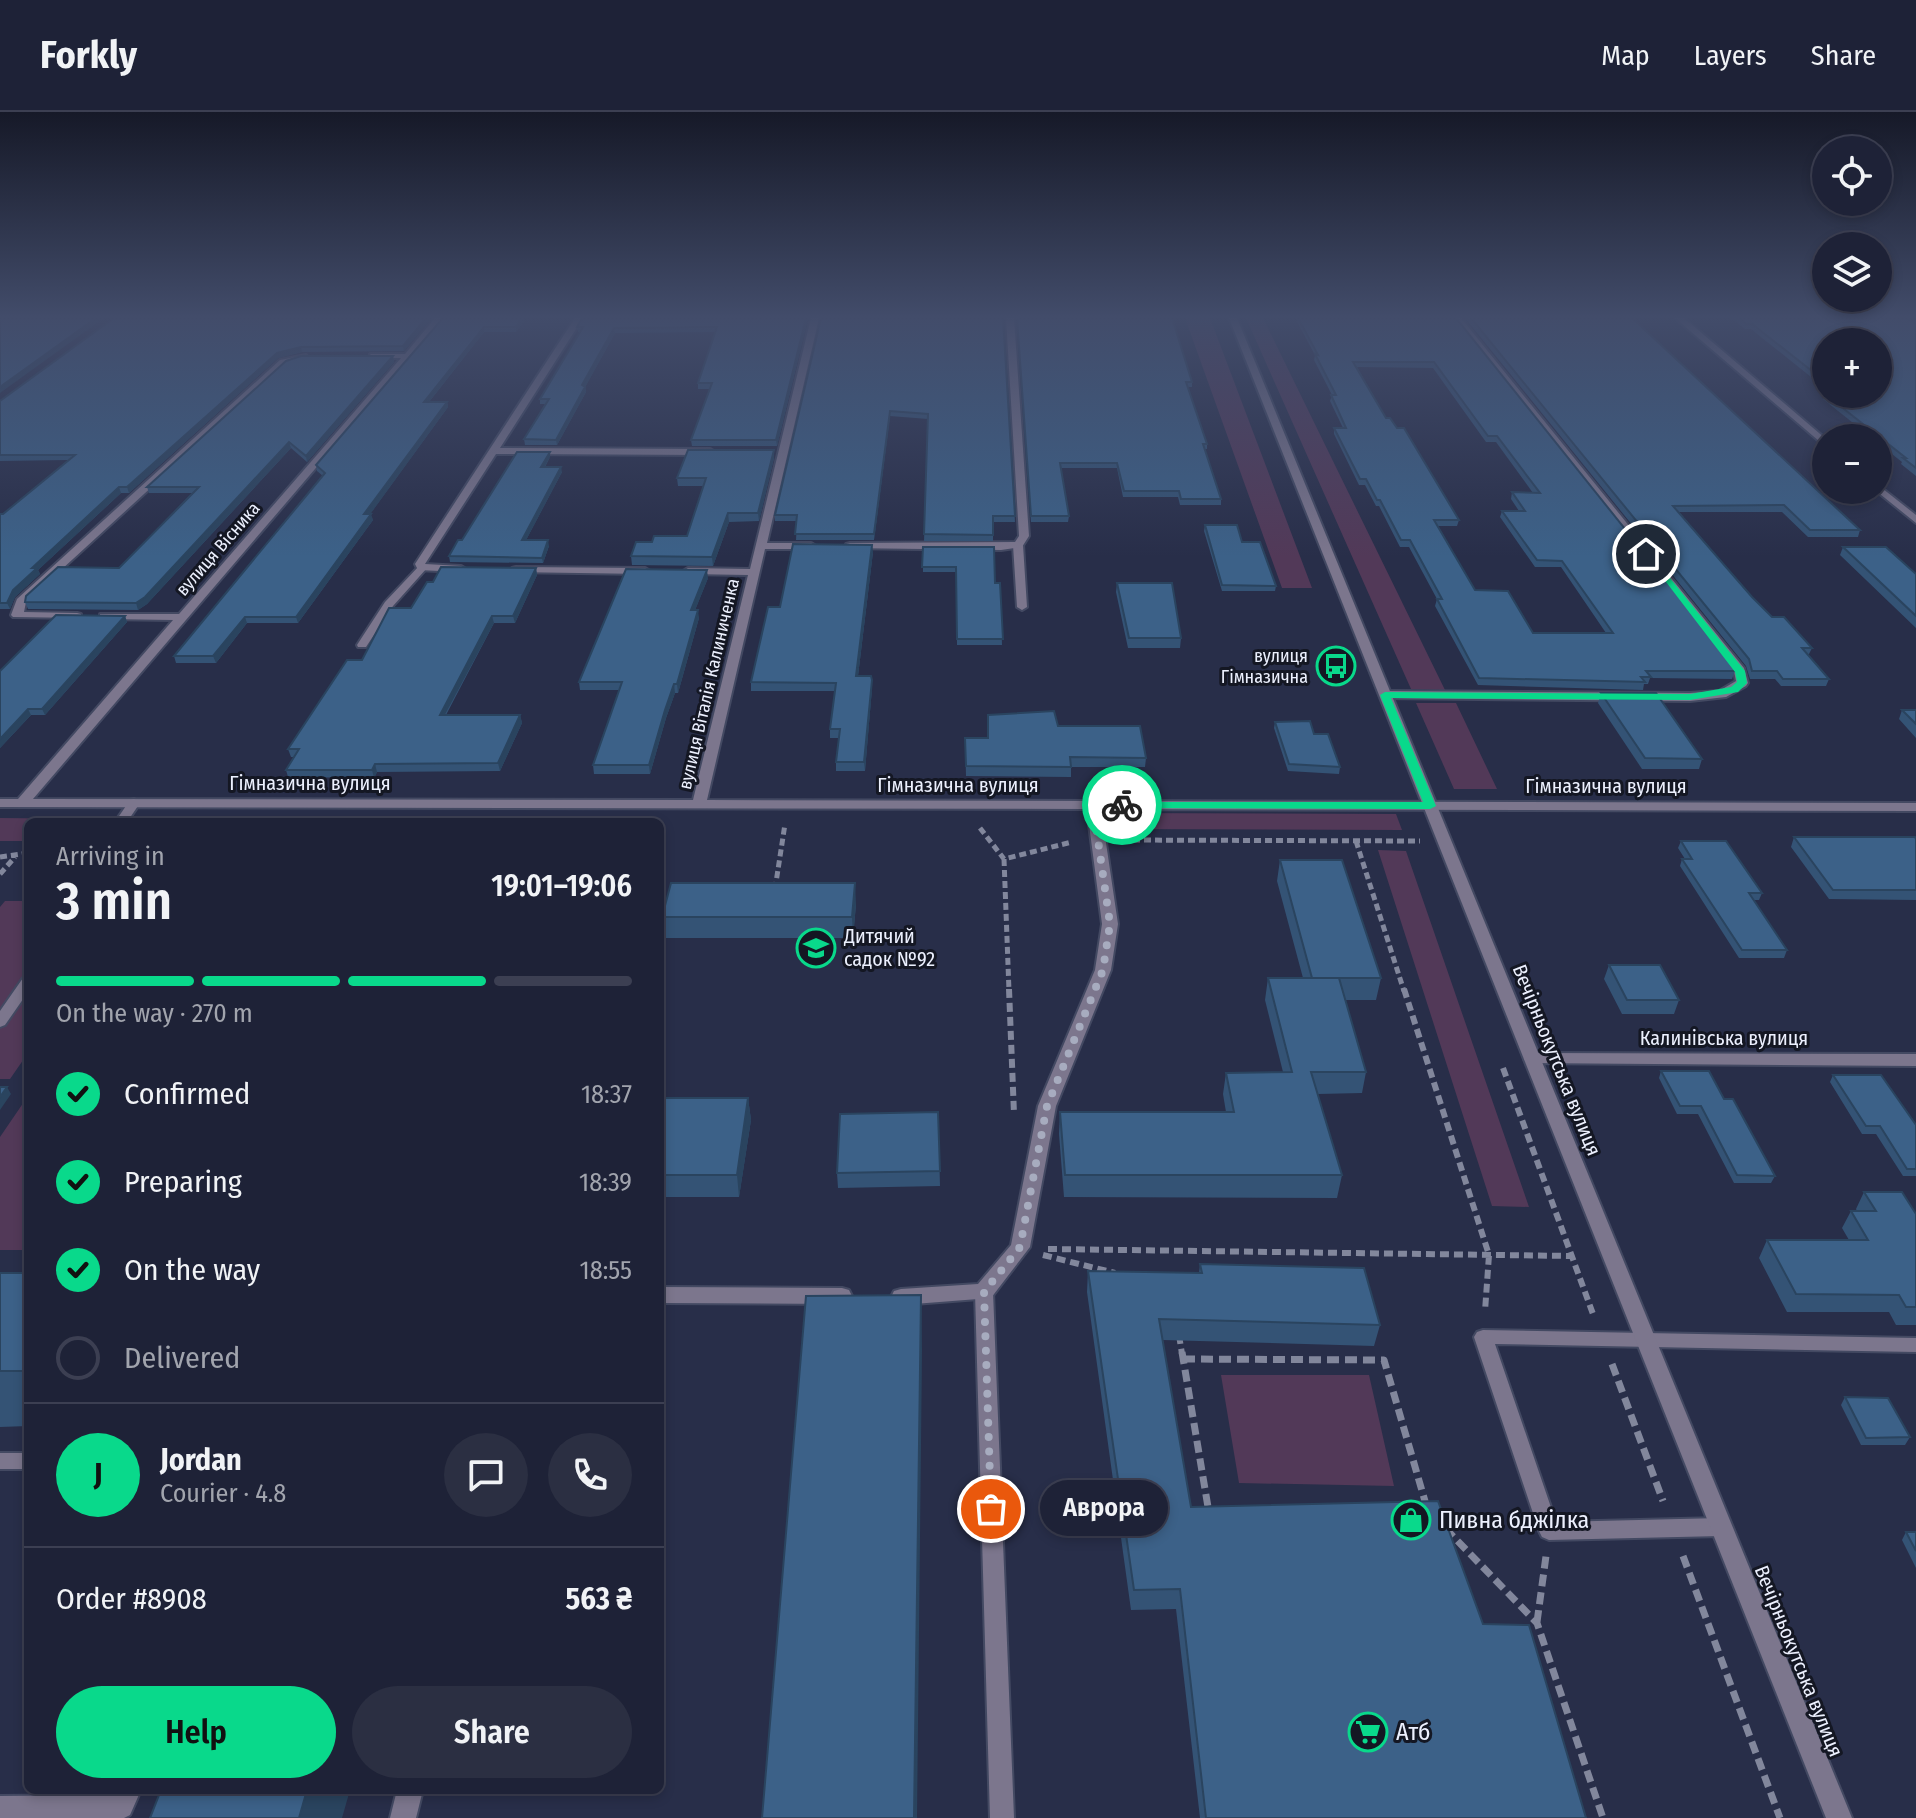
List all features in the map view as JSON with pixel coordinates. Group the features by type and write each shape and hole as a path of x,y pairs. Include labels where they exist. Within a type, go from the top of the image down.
{"street":[{"path":"182,617 17,615 21,601 244,398"},
{"name":"вулиця Вісника","path":"22,803 372,398"},
{"path":"472,569 422,568 420,564 528,398"},
{"name":"вулиця Віталія Калиниченка","path":"699,804 796,398"},
{"path":"843,546 1018,545 1024,536 1015,398"},
{"name":"Вечірньокутська вулиця","path":"1265,398 1839,1818"},
{"path":"1385,695 1690,697 1722,694 1742,683 1740,671 1521,398"},
{"path":"1772,398 1812,432"},
{"path":"493,451 722,452"},
{"path":"768,452 783,452"},
{"path":"1892,500 1916,520"},
{"path":"761,546 828,546"},
{"path":"504,570 660,571"},
{"name":"вулиця Віталія Калиниченка","path":"676,571 755,572"},
{"name":"Гімназична вулиця","path":"0,803 1916,807"},
{"path":"664,1295 868,1297 984,1292 1019,1248 1047,1106 1103,970 1110,924 1089,840 1093,805"},
{"name":"Калинівська вулиця","path":"1533,1059 1916,1060"},
{"path":"403,1818 409,1794"}],"lane":[{"path":"1018,545 1022,607"},
{"path":"362,645 389,604 422,568"},
{"path":"124,818 134,803"},
{"path":"0,1022 24,987"},
{"path":"984,1292 1002,1818"},
{"path":"1721,1527 1549,1531 1483,1337 1916,1345"},
{"path":"0,1461 24,1461"},
{"path":"0,1808 122,1807 127,1794"}],"path":[{"path":"775,891 786,819"},
{"path":"976,821 1004,859 1015,1123"},
{"path":"1004,859 1089,840 1421,841 1426,856"},
{"path":"1356,841 1489,1255 1483,1337"},
{"path":"0,857 24,854"},
{"path":"0,874 15,856"},
{"path":"1502,1063 1780,1818"},
{"path":"1019,1248 1572,1256"},
{"path":"1019,1248 1126,1276"},
{"path":"1176,1318 1208,1507 1224,1507"},
{"path":"1183,1359 1384,1360 1427,1509 1537,1623 1603,1818"},
{"path":"1411,1509 1427,1509"},
{"path":"1537,1623 1549,1531"}],"shaded area":[{"path":"1214,398 1240,398 1312,588 1282,588"},
{"path":"1281,398 1302,398 1445,690 1411,689"},
{"path":"1416,703 1456,703 1497,789 1454,789"},
{"path":"1108,813 1396,814 1402,830 1110,829"},
{"path":"0,818 24,818 24,841 0,841"},
{"path":"1378,850 1406,851 1529,1207 1492,1206"},
{"path":"5,901 24,901 24,1059 10,1079 0,1079 0,907"},
{"path":"24,1102 24,1250 0,1250 0,1137"},
{"path":"1221,1375 1369,1375 1394,1486 1239,1483"}],"building":[{"path":"5,398 227,398 127,487 119,487 32,568 37,568 13,590 7,603 0,603 0,514 75,455 0,455 0,401"},
{"path":"246,398 357,398 306,456 289,442 136,603 25,602 26,596 58,567 119,568 199,487 147,487"},
{"path":"374,398 428,398 424,402 447,402 364,514 371,514 296,617 245,617 213,656 174,656 325,473 316,465"},
{"path":"579,398 556,440 524,439 549,399 540,399"},
{"path":"707,398 786,398 776,440 691,440"},
{"path":"802,398 1008,398 1015,516 993,516 993,535 924,534 928,414 890,411 874,534 795,534 797,515 775,515"},
{"path":"1023,398 1191,398 1221,499 1181,499 1179,491 1124,491 1117,463 1060,463 1069,516 1031,516"},
{"path":"1332,398 1374,398 1386,418 1390,418 1397,428 1404,428 1459,520 1434,520 1475,590 1508,591 1533,633 1613,633 1562,561 1537,560 1502,511 1525,511 1512,492 1540,493 1497,436 1488,436 1460,398 1520,398 1734,665 1735,671 1646,671 1651,677 1641,677 1645,682 1479,678 1410,540 1401,540 1366,479 1360,479 1334,428 1346,428"},
{"path":"1536,398 1718,398 1812,485 1812,504 1832,504 1860,530 1810,530 1784,505 1673,506 1752,597 1772,617 1784,617 1812,648 1802,648 1829,679 1783,679 1777,671 1752,671 1749,659"},
{"path":"1892,398 1916,398 1916,468 1903,458 1906,458 1892,447 1892,424 1863,424 1843,408 1892,408"},
{"path":"688,450 774,450 758,513 728,513 712,557 631,556 636,542 652,542 654,536 687,536 706,478 677,478"},
{"path":"517,452 550,452 541,467 561,467 522,540 548,540 542,558 449,556 458,540 462,540"},
{"path":"1205,525 1237,525 1242,542 1260,542 1276,586 1222,585"},
{"path":"793,544 872,545 856,676 871,676 872,680 864,762 836,762 840,729 830,729 836,683 751,682 768,607 780,607"},
{"path":"923,547 994,547 995,583 1000,583 1003,639 957,639 956,567 922,567"},
{"path":"1843,547 1886,547 1916,574 1916,616"},
{"path":"441,567 536,568 513,616 492,616 440,715 520,715 498,763 375,764 372,770 286,770 299,749 288,749 347,660 362,660 389,608 411,608 427,582 433,582"},
{"path":"626,569 707,570 691,610 698,610 649,765 593,765 622,682 579,682"},
{"path":"1117,583 1172,583 1181,638 1129,638"},
{"path":"56,615 125,616 42,709 28,709 0,739 0,671"},
{"path":"1601,693 1656,693 1702,759 1645,758"},
{"path":"1902,710 1916,710 1916,724"},
{"path":"1054,711 1058,726 1140,726 1146,758 1070,757 1071,767 966,766 965,738 988,738 988,715"},
{"path":"1310,721 1314,734 1328,734 1340,767 1289,764 1275,722"},
{"path":"1794,837 1915,837 1916,890 1833,890"},
{"path":"1681,841 1726,841 1762,893 1749,893 1787,950 1742,950 1682,859 1692,859"},
{"path":"1280,860 1342,860 1381,978 1312,978"},
{"path":"671,883 855,883 852,917 664,917"},
{"path":"1609,965 1660,965 1679,1000 1627,1000"},
{"path":"1268,978 1339,978 1366,1072 1311,1072 1342,1175 1065,1175 1060,1112 1234,1112 1226,1073 1292,1072"},
{"path":"1661,1071 1709,1071 1724,1099 1733,1099 1775,1176 1737,1175 1701,1106 1680,1106"},
{"path":"1833,1075 1881,1075 1916,1125 1916,1169 1907,1169 1880,1126 1866,1126"},
{"path":"664,1098 748,1098 737,1175 664,1175"},
{"path":"938,1112 940,1171 837,1173 840,1114"},
{"path":"1864,1192 1902,1192 1916,1214 1916,1307 1906,1307 1899,1295 1796,1294 1767,1240 1868,1240 1851,1211 1876,1211"},
{"path":"1200,1264 1364,1268 1380,1325 1159,1319 1191,1507 1438,1501 1483,1624 1529,1625 1586,1818 1206,1818 1180,1589 1134,1590 1088,1271 1202,1273"},
{"path":"0,1273 24,1273 24,1371 0,1371"},
{"path":"921,1295 914,1818 762,1818 806,1296"},
{"path":"1845,1397 1888,1398 1910,1437 1866,1438"},
{"path":"1906,1532 1916,1532 1916,1551"},
{"path":"159,1794 306,1794 299,1818 150,1818"}],"way so far":[{"path":"991,1509 984,1292 1020,1247 1047,1106 1103,970 1110,924 1093,805 1122,805"}],"place":[{"name":"вулиця Гімназична","path":"1336,666"},
{"name":"Дитячий садок №92","path":"816,948"},
{"name":"Аврора","path":"991,1509"},
{"name":"Пивна бджілка","path":"1411,1520"},
{"name":"Атб","path":"1368,1732"}],"route":[{"path":"1122,805 1430,806 1385,695 1690,697 1734,690 1742,683 1740,671 1646,554"}]}
